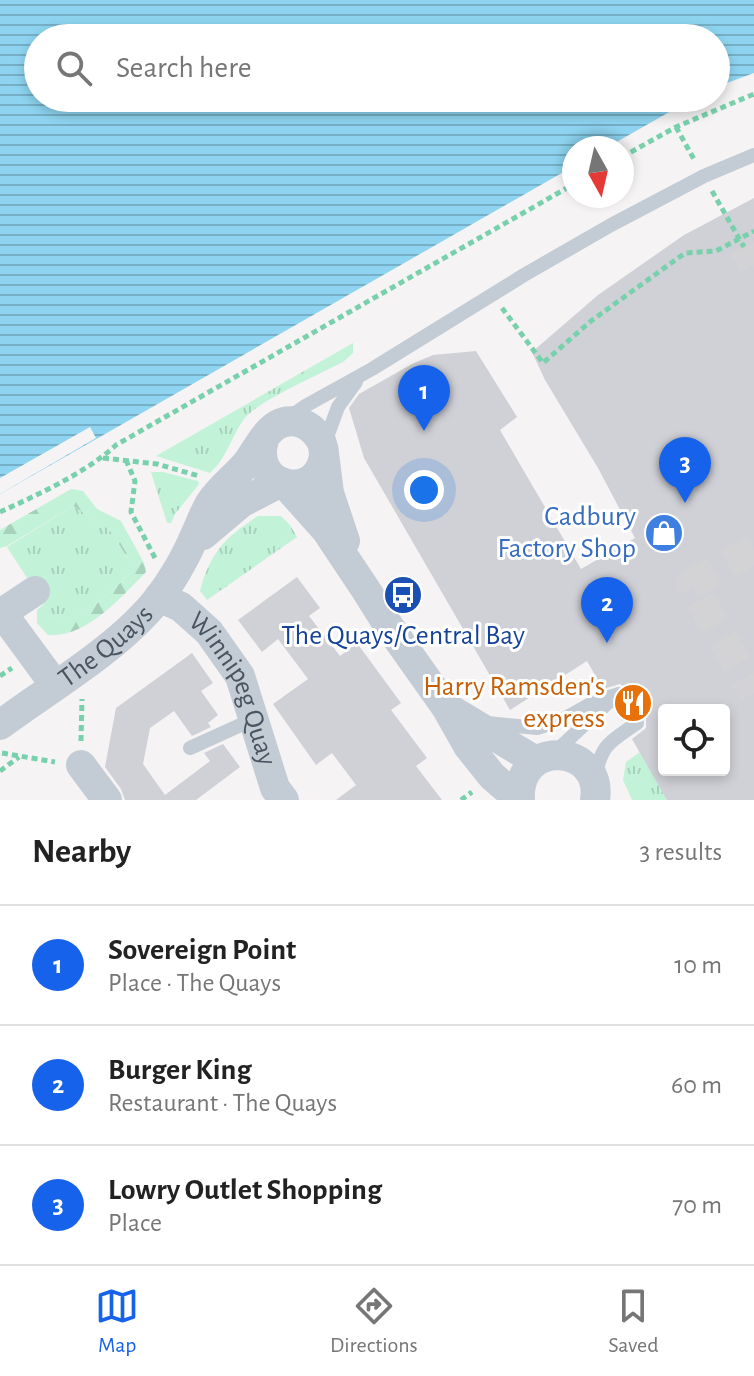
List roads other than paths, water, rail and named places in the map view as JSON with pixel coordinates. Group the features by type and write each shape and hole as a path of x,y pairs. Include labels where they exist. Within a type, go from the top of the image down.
{"street":[{"path":"366,590 335,512 329,493 324,451 315,431 303,423 286,422 270,433 261,455 264,468 318,520 388,625 458,714 468,746 492,776 520,800"},
{"name":"The Quays","path":"0,725 140,620 159,597 190,547 209,505 270,433"},
{"path":"282,483 296,484 308,480 320,467 324,451"},
{"name":"The Quays","path":"190,547 236,506 282,483"},
{"path":"35,591 1,614 55,685"},
{"name":"Winnipeg Quay","path":"159,597 181,607 209,632 240,676 273,796"},
{"path":"458,714 544,758"},
{"path":"520,800 522,778 528,769 544,758 563,755 574,758 590,772 596,794"},
{"path":"81,765 107,800"}],"lane":[{"path":"270,433 307,405 611,225 704,176 754,155"},
{"path":"324,451 342,400 349,389 372,369"},
{"path":"458,714 537,728 619,694 544,758"},
{"path":"190,748 254,719"},
{"path":"596,794 600,757 608,744 637,723"}],"water":[{"path":"0,0 754,0 754,73 730,82 730,24 24,24 24,112 669,112 627,136 562,136 562,173 0,494"}],"tunnel":[{"path":"744,247 754,265"},
{"path":"754,549 691,584 754,693"}],"place":[{"name":"Sovereign Point","path":"424,431"},
{"name":"Lowry Outlet Shopping","path":"685,503"},
{"name":"Cadbury Factory Shop","path":"664,533"},
{"name":"The Quays/Central Bay","path":"403,595"},
{"name":"Burger King","path":"607,643"},
{"name":"Harry Ramsden's express","path":"633,703"}]}
